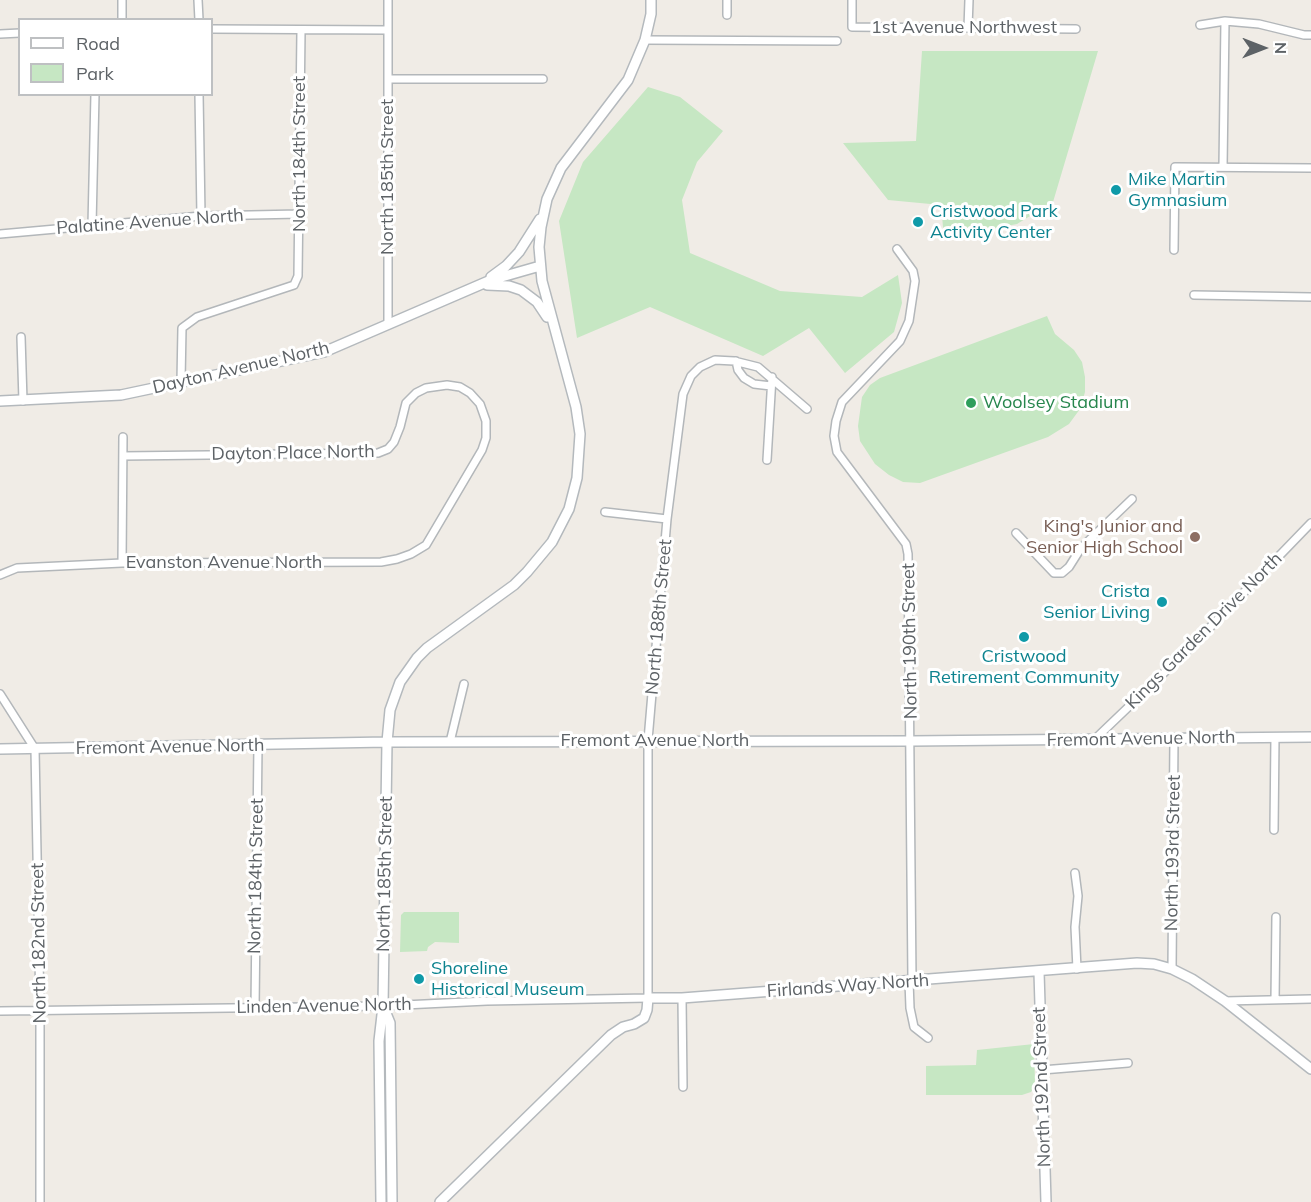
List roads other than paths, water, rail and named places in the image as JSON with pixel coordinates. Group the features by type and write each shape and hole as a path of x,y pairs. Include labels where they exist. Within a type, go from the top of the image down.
{"street":[{"path":"122,0 122,18"},
{"path":"198,0 199,18"},
{"name":"North 185th Street","path":"388,0 388,324"},
{"path":"477,286 511,261 526,243 544,212 561,168 628,80 645,40 651,14 651,0"},
{"path":"727,0 727,15"},
{"name":"1st Avenue Northwest","path":"852,0 852,27 1076,29"},
{"path":"968,28 969,0"},
{"path":"1200,25 1225,21 1259,24 1311,35"},
{"path":"1223,167 1225,21"},
{"path":"213,29 388,30"},
{"name":"North 184th Street","path":"181,381 182,328 198,317 294,285 298,276 301,31"},
{"path":"0,33 18,33"},
{"path":"645,40 837,41"},
{"path":"388,79 543,79"},
{"path":"92,225 95,96"},
{"path":"199,96 201,216"},
{"path":"1174,250 1175,167 1311,168"},
{"path":"544,212 539,247 540,266 553,326"},
{"name":"Palatine Avenue North","path":"0,234 201,216 300,214"},
{"name":"North 190th Street","path":"897,249 913,271 915,281 909,321 900,341 842,402 834,436 837,452 906,544 908,554 911,741 910,1008 914,1027 928,1038"},
{"name":"Dayton Avenue North","path":"0,401 121,395 324,352 502,276 540,266"},
{"path":"477,286 496,284 521,290 537,302 553,326"},
{"path":"1194,295 1311,297"},
{"name":"North 185th Street","path":"381,1202 379,1023 383,1006 387,742 390,710 396,692 408,670 427,648 514,585 552,542 568,509 577,478 580,434 576,407 553,326"},
{"path":"21,337 23,401"},
{"name":"North 188th Street","path":"648,999 648,740 667,519 683,394 690,376 700,367 715,360 736,361 758,367 807,409"},
{"path":"736,361 741,374 748,381 771,386"},
{"path":"767,460 772,377"},
{"name":"Dayton Place North","path":"123,456 378,453 394,442 406,403 416,393 426,388 447,385 460,387 470,393 480,404 486,422 486,438 482,450 426,545"},
{"path":"122,563 123,437"},
{"path":"1016,533 1054,573 1062,573 1069,567 1081,548 1132,500"},
{"path":"605,513 667,519"},
{"name":"Kings Garden Drive North","path":"1095,739 1191,647 1311,523"},
{"name":"Evanston Avenue North","path":"0,575 17,568 122,563 381,562 411,554 426,545"},
{"path":"450,742 464,684"},
{"path":"0,694 35,749"},
{"path":"1274,830 1275,737"},
{"name":"Fremont Avenue North","path":"0,749 387,742 911,741 1311,737"},
{"name":"North 193rd Street","path":"1172,969 1174,738"},
{"name":"North 184th Street","path":"255,1008 258,745"},
{"name":"North 182nd Street","path":"35,749 40,1010 40,1202"},
{"path":"1075,873 1078,896 1075,927 1077,969"},
{"path":"1275,1000 1276,917"},
{"name":"Firlands Way North","path":"648,999 1137,963 1154,964 1172,969 1192,979 1225,1001 1311,1069"},
{"name":"North 192nd Street","path":"1039,972 1046,1202"},
{"path":"682,998 683,1087"},
{"path":"440,1202 611,1035 623,1027 640,1021 647,1010 648,999"},
{"name":"Linden Avenue North","path":"0,1011 383,1006 522,1000 648,999"},
{"path":"1225,1001 1311,999"},
{"name":"North 185th Street","path":"383,1006 390,1023 392,1202"},
{"path":"1042,1070 1128,1063"}],"place":[{"name":"Mike Martin Gymnasium","path":"1116,190"},
{"name":"Cristwood Park Activity Center","path":"918,222"},
{"name":"Woolsey Stadium","path":"971,403"},
{"name":"King's Junior and Senior High School","path":"1195,537"},
{"name":"Crista Senior Living","path":"1162,602"},
{"name":"Cristwood Retirement Community","path":"1024,637"},
{"name":"Shoreline Historical Museum","path":"419,979"}]}
